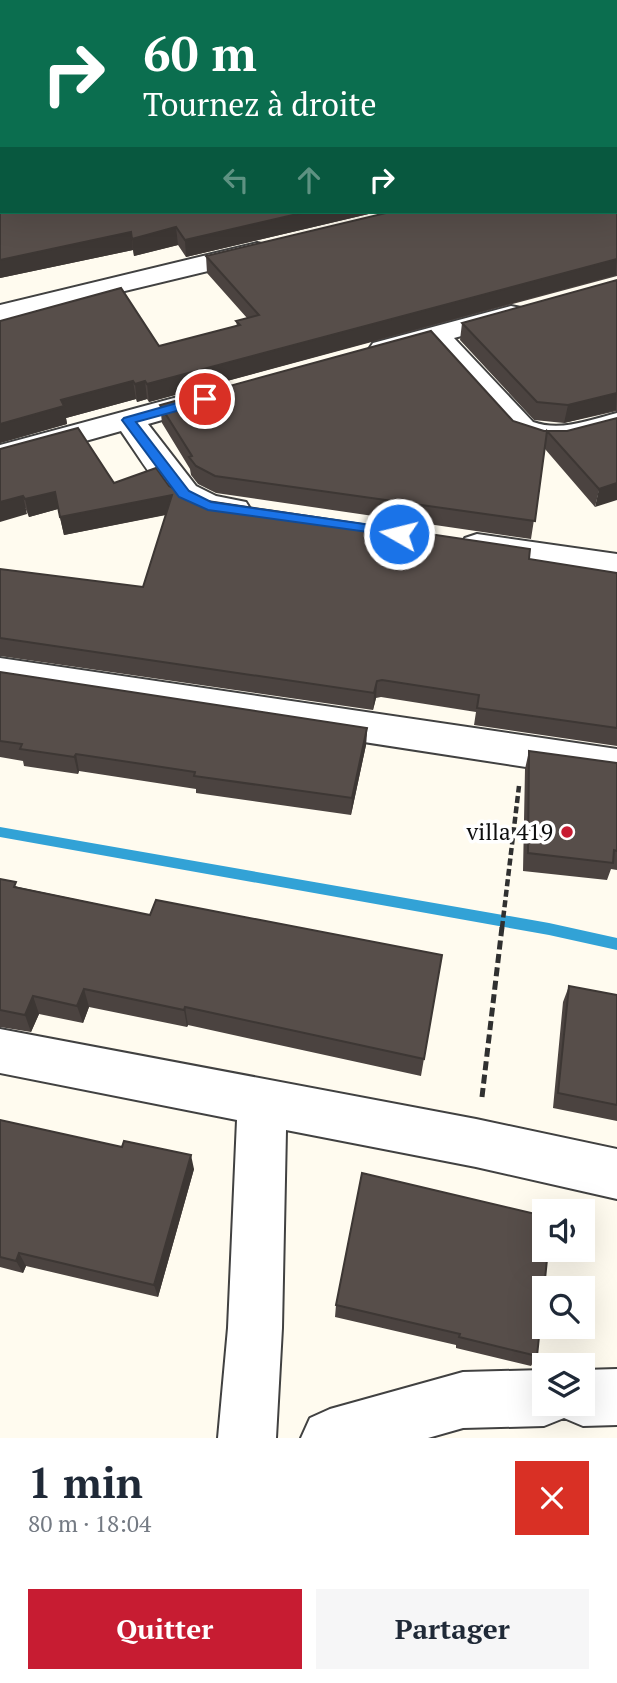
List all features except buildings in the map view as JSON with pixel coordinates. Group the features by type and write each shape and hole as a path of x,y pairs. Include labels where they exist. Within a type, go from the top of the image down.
{"street":[{"path":"0,313 282,245"},
{"path":"355,357 539,307"},
{"path":"435,335 522,429 542,436 564,436 617,422"},
{"path":"0,456 235,391"},
{"path":"128,420 184,494 208,506 263,514"},
{"path":"453,542 617,566"},
{"path":"0,672 617,765"},
{"path":"0,1051 262,1104 476,1143 617,1174"},
{"path":"247,1438 256,1301 262,1104"},
{"path":"595,1398 617,1397"},
{"path":"330,1438 463,1400 532,1398"}],"path":[{"path":"476,1143 523,750"}],"waterway":[{"path":"0,832 549,929 617,944"}],"place":[{"name":"villa 419","path":"567,832"}],"route":[{"path":"205,399 128,420 184,494 208,506 399,534"}]}
